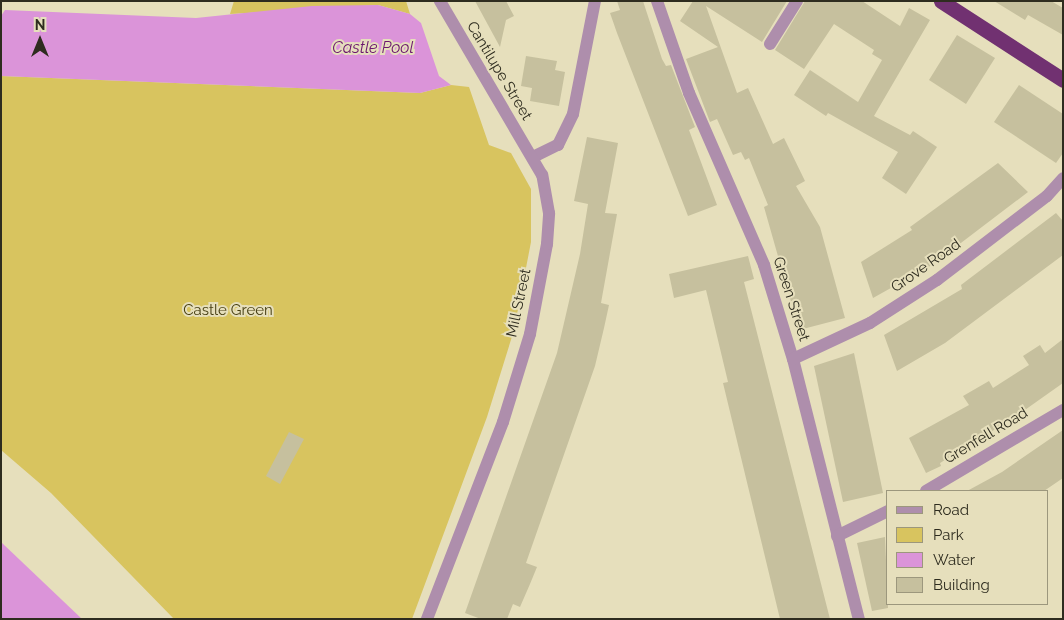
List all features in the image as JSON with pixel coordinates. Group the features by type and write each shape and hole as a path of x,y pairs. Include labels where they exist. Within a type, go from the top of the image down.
{"highway":[{"path":"941,1 1063,80"}],"street":[{"name":"Cantilupe Street","path":"440,1 533,158"},
{"path":"533,158 558,145 573,114 595,1"},
{"name":"Green Street","path":"657,1 689,93 764,265 793,359 859,619"},
{"path":"770,44 797,1"},
{"name":"Mill Street","path":"428,619 502,422 530,334 547,244 549,213 547,191 533,158"},
{"name":"Grove Road","path":"793,359 870,323 937,280 1047,196 1063,178"},
{"name":"Grenfell Road","path":"928,490 1063,410"},
{"path":"837,536 886,512"}],"green space":[{"path":"234,1 406,1 410,14 378,5 230,14"},
{"name":"Castle Green","path":"1,76 420,93 451,85 469,87 489,145 511,153 531,189 531,242 514,330 487,417 412,619 174,619 51,493 1,450"}],"water":[{"name":"Castle Pool","path":"378,5 410,14 421,23 439,76 451,85 420,93 1,76 1,16 5,10 196,18 312,6"},
{"path":"1,542 82,619 1,619"}],"building":[{"path":"475,1 506,1 514,16 506,20 500,47"},
{"path":"617,1 643,1 662,59 666,66 671,65 695,127 689,130 717,205 688,216 610,13 620,10"},
{"path":"693,1 787,1 762,42 706,6 737,93 748,88 773,144 784,138 805,181 796,186 820,227 845,318 799,330 764,207 768,205 749,158 745,160 741,152 733,155 717,119 710,122 686,59 718,47 680,21"},
{"path":"805,1 862,1 900,26 909,8 930,20 874,116 910,135 913,131 937,147 906,194 882,178 898,152 828,113 826,116 794,95 810,70 858,102 882,60 872,54 874,50 834,24 804,69 775,50"},
{"path":"994,1 1051,1 1063,8 1063,35 1028,15 1025,20"},
{"path":"957,35 995,58 966,104 929,80"},
{"path":"526,56 557,61 555,70 565,72 559,106 530,101 532,88 521,86"},
{"path":"1019,85 1063,114 1063,153 1056,163 994,122"},
{"path":"587,137 618,143 605,213 617,214 601,303 609,305 604,328 595,366 526,563 537,567 530,584 520,607 513,604 507,619 481,619 465,613 557,353 580,254 588,204 574,201"},
{"path":"998,163 1028,192 932,265 873,298 861,262 912,230 910,227"},
{"path":"1056,213 1063,221 1063,255 945,343 897,371 884,335 962,289 961,285"},
{"path":"748,256 754,279 744,282 830,619 780,619 723,383 728,382 706,290 674,298 669,274"},
{"path":"1063,339 1063,383 1012,419 940,463 941,466 926,473 909,438 969,405 963,396 989,381 993,388 1029,365 1023,356 1040,345 1045,353"},
{"path":"854,353 883,493 843,502 814,366"},
{"path":"1063,430 1063,478 1045,490 969,490 1002,472"},
{"path":"289,432 304,439 280,484 266,476"},
{"path":"885,537 886,605 888,605 888,608 872,611 857,543"}]}
